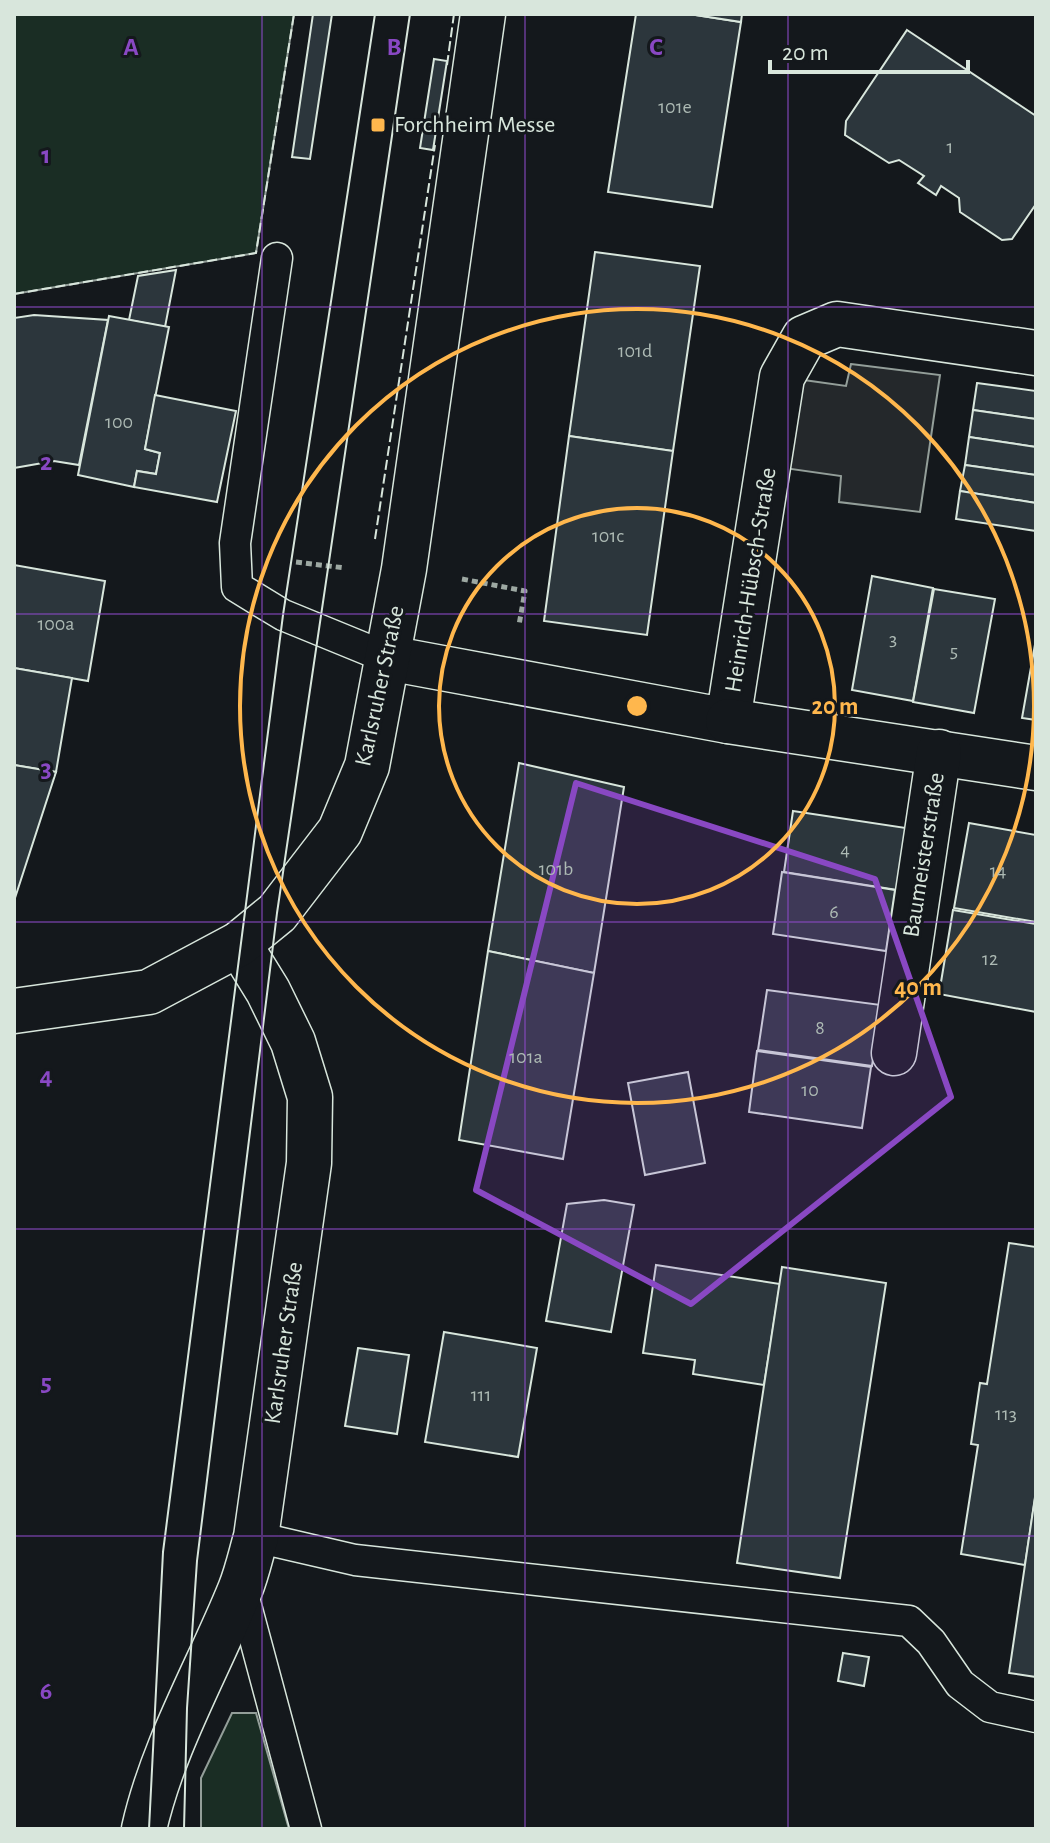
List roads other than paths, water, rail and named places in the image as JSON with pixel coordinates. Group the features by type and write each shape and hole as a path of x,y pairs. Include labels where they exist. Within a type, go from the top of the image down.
{"street":[{"name":"Karlsruher Straße","path":"144,1829 187,1708 241,1587 256,1537 309,1163 310,1097 293,1042 268,991 239,944 277,913 340,831 367,766 404,569 483,14"},
{"name":"Heinrich-Hübsch-Straße","path":"388,658 728,721 782,377 804,338 837,324 1036,353"},
{"name":"Baumeisterstraße","path":"728,721 1036,768"},
{"name":"Baumeisterstraße","path":"894,1053 939,752"},
{"path":"14,1011 149,992 239,944"}],"lane":[{"path":"277,258 235,543 237,587 283,615 388,658"},
{"path":"256,1537 355,1560 909,1621 931,1642 960,1684 990,1707 1036,1717"},
{"path":"241,1587 306,1829"}],"tram line":[{"path":"149,1829 163,1552 283,615 375,14"},
{"path":"184,1829 187,1708 197,1561 277,913 410,14"}],"place":[{"name":"Forchheim Messe","path":"378,125"}]}
